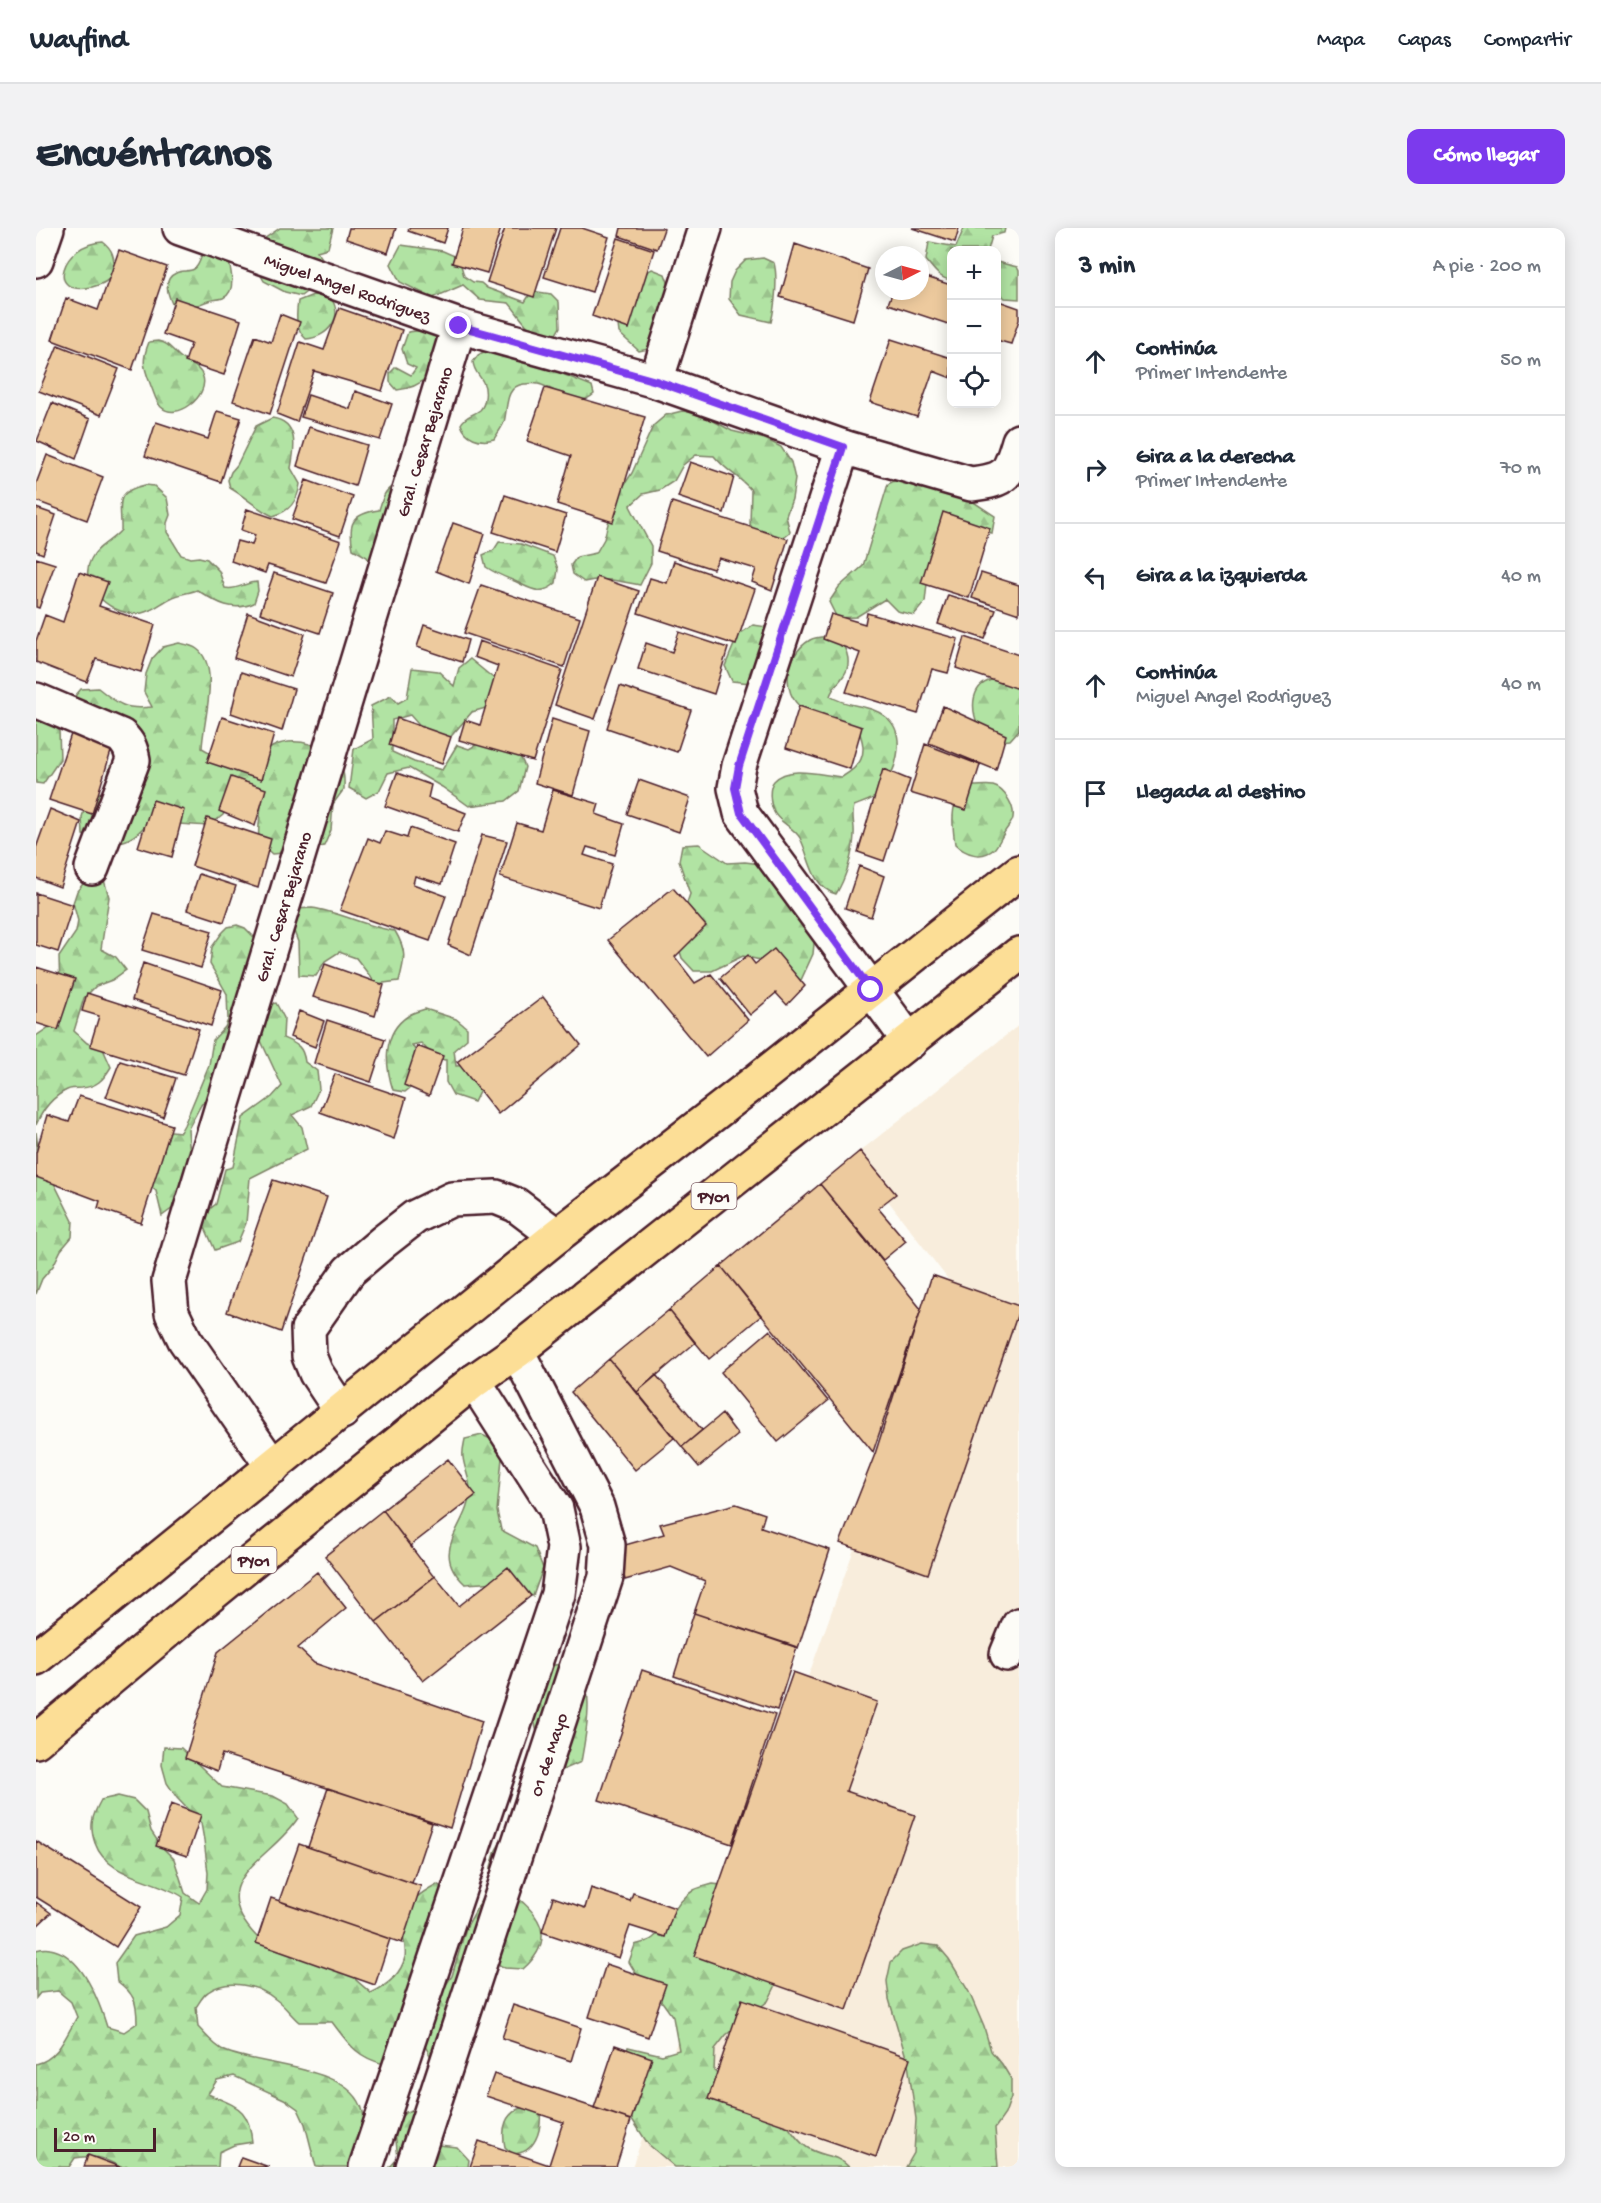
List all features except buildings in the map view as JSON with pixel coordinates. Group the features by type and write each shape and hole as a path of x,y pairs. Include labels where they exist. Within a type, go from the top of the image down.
{"highway":[{"path":"36,1658 557,1236 1019,872"},
{"name":"PY01","path":"36,1741 185,1616 474,1381 517,1351 1019,954"}],"street":[{"path":"36,260 47,228"},
{"name":"Miguel Angel Rodriguez","path":"180,228 459,326 656,381 843,447 971,484 1001,478 1012,463 1019,441"},
{"path":"656,381 705,228"},
{"name":"Gral. Cesar Bejarano","path":"273,1467 185,1340 172,1313 168,1281 459,326"},
{"path":"843,447 739,766 735,788 741,813 910,1042"},
{"path":"36,700 121,736 131,750 133,760 92,868"},
{"path":"342,1412 316,1373 309,1356 308,1329 349,1271 383,1242 415,1217 452,1199 496,1197 516,1205 557,1236"},
{"name":"01 de Mayo","path":"413,2167 606,1577 608,1545 597,1507 517,1351"},
{"path":"366,2167 558,1594 564,1547 556,1509 474,1381"}],"shaded area":[{"path":"1019,1025 1019,2167 632,2167 950,1282 854,1156"}],"green space":[{"path":"280,228 333,228 328,248 317,251 326,264 310,289 301,296 285,292 264,281 254,263 261,241"},
{"path":"964,228 1005,228 1004,233 992,236 989,246 956,246"},
{"path":"103,242 113,255 115,272 113,275 105,282 92,287 77,288 68,285 64,278 64,269 69,260 77,251"},
{"path":"929,242 951,246 947,246 947,279 937,273 929,264"},
{"path":"401,245 443,251 459,258 464,276 473,282 481,283 487,288 525,302 532,291 551,294 559,302 560,327 555,336 540,335 528,327 509,303 480,300 463,285 433,298 400,282 391,264"},
{"path":"205,249 228,258 232,280 230,291 223,298 175,310 168,290 168,280 176,273 196,267"},
{"path":"763,258 774,263 776,276 771,322 741,315 729,299 730,282 735,271 746,260"},
{"path":"1001,263 1017,267 1019,271 1019,299 1001,296"},
{"path":"652,269 665,274 673,296 657,324 654,344 648,349 639,351 619,333 617,317 636,278"},
{"path":"313,295 330,297 336,311 335,318 332,325 321,335 306,339 298,326 298,301"},
{"path":"424,330 440,338 428,374 418,384 397,390 390,382 390,373 396,367 411,375 416,368 407,364 402,349 408,332"},
{"path":"158,341 196,367 203,377 204,384 197,399 183,409 168,411 156,400 144,364 149,342"},
{"path":"485,351 511,353 592,386 594,394 580,401 538,384 518,386 510,393 504,422 494,439 474,438 466,433 461,424 467,417 480,410 484,404 485,388 473,362"},
{"path":"682,411 699,413 732,431 765,439 781,447 791,462 795,479 792,499 786,516 790,532 776,543 759,540 750,524 751,490 714,456 696,455 683,465 674,481 660,490 643,494 630,506 651,546 651,563 640,585 605,580 584,582 573,574 571,565 577,557 596,553 604,539 614,501 632,473 653,426 666,415"},
{"path":"272,418 281,420 291,430 294,452 291,468 300,484 292,504 284,512 273,516 230,488 228,480 256,426"},
{"path":"904,476 966,497 995,516 992,533 976,529 927,584 925,602 914,615 897,611 885,599 856,617 837,618 829,602 839,587 863,566 888,484"},
{"path":"400,484 371,566 367,557 353,549 352,527 362,514 379,510 388,490"},
{"path":"145,485 154,486 167,498 170,515 167,532 181,555 207,559 219,571 225,588 257,582 258,591 254,603 238,607 224,605 197,590 174,597 146,612 131,614 110,606 101,599 93,590 89,580 88,570 91,559 97,550 121,530 120,507 123,496 127,491"},
{"path":"499,542 521,544 553,556 558,569 556,583 544,590 534,590 486,567 483,555 494,550"},
{"path":"753,625 768,627 750,683 732,681 725,666 738,635"},
{"path":"833,636 845,648 848,664 847,670 830,696 886,717 897,734 898,745 894,766 885,786 870,800 854,806 852,850 846,873 836,894 821,885 816,878 800,838 776,816 770,796 772,784 781,776 807,772 842,777 854,769 861,760 863,748 860,734 803,709 795,702 788,683 791,664 795,654 802,646 819,637"},
{"path":"179,643 197,649 204,657 208,668 209,695 202,748 246,773 266,751 278,744 289,742 310,744 320,748 337,761 344,774 344,789 333,804 331,830 324,846 307,851 272,854 259,842 262,791 231,800 223,815 209,826 148,822 134,836 119,842 102,841 83,835 82,817 88,797 111,789 107,780 110,766 121,760 70,702 81,689 98,688 123,705 135,708 152,707 144,692 146,674 152,659 163,647"},
{"path":"470,659 498,682 496,705 472,712 440,749 410,715 392,720 392,752 414,762 442,770 457,745 469,749 491,736 514,742 525,767 519,791 506,801 469,806 409,768 388,773 379,791 366,798 349,788 354,749 373,739 371,706 391,696 398,703 407,698 412,668 438,671 454,686 459,668"},
{"path":"996,679 1019,686 1019,730 1010,740 1001,741 979,728 974,712 974,697 977,691 987,681"},
{"path":"36,713 59,730 60,759 43,784 36,783"},
{"path":"974,786 991,786 1002,791 1013,811 1012,821 995,847 979,855 964,851 955,844 953,827 956,802 966,789"},
{"path":"699,844 727,863 761,864 815,934 813,954 801,980 784,982 760,960 743,956 712,971 694,971 682,958 677,942 679,926 690,894 679,861 682,845"},
{"path":"87,879 104,880 109,897 101,949 116,957 126,970 112,980 96,986 84,998 74,1031 87,1043 103,1049 111,1067 95,1084 69,1089 57,1096 44,1110 36,1125 36,1036 49,1027 60,992 59,957 76,932 78,921 73,903 77,891"},
{"path":"312,908 395,931 402,944 404,955 399,981 376,984 356,958 339,952 325,961 316,976 299,975 298,942 292,926 295,909"},
{"path":"237,925 245,928 258,941 224,1077 201,1105 188,1129 192,1186 177,1205 162,1216 156,1191 142,1179 163,1130 180,1132 184,1125 209,1065 213,1040 228,1020 227,994 210,964 212,947 228,927"},
{"path":"276,1003 284,1018 283,1038 298,1046 303,1052 305,1062 317,1071 319,1089 311,1106 292,1115 302,1127 307,1149 250,1178 246,1223 238,1242 215,1250 203,1223 211,1208 216,1204 225,1169 233,1167 243,1118 272,1097 282,1086 261,1041 252,1032 261,1006"},
{"path":"425,1009 456,1019 467,1028 467,1039 454,1050 456,1066 474,1065 483,1084 474,1102 453,1095 446,1082 446,1060 436,1059 421,1043 412,1045 421,1060 415,1084 405,1092 393,1090 387,1060 390,1040 400,1023 412,1014"},
{"path":"36,1132 40,1162 50,1175 73,1221 72,1237 42,1279 36,1294"},
{"path":"482,1435 497,1442 502,1458 497,1511 501,1530 535,1548 543,1568 533,1596 514,1590 500,1582 465,1584 454,1571 450,1560 453,1538 468,1503 470,1490 463,1455 465,1439"},
{"path":"567,1663 582,1675 586,1684 588,1718 581,1762 558,1772 518,1898 535,1915 540,1924 542,1941 532,1959 523,1969 505,1968 490,1960 428,2133 439,2145 457,2147 469,2160 468,2167 390,2167 398,2158 394,2124 406,2112 421,2107 432,2059 416,2029 452,1976 466,1928 490,1884 491,1867 496,1850 505,1835 540,1747 533,1714 549,1666"},
{"path":"164,1747 181,1748 222,1787 273,1796 288,1804 298,1818 246,1872 238,1886 236,1900 242,1917 257,1937 274,1937 350,1962 356,1980 371,1993 392,1979 403,1963 405,1945 402,1924 410,1905 437,1884 451,1893 384,2064 359,2053 332,2022 299,2022 275,1999 251,1987 224,1985 206,1993 196,2007 198,2027 221,2049 240,2056 303,2069 324,2076 342,2085 356,2096 363,2112 364,2125 357,2167 316,2167 305,2124 298,2109 284,2099 234,2076 217,2080 208,2094 240,2110 248,2122 252,2142 234,2145 219,2152 218,2167 120,2167 104,2159 88,2157 75,2158 69,2167 36,2167 36,2064 56,2052 77,2017 71,2002 58,1991 40,1993 36,1998 36,1950 50,1949 71,1960 80,1969 94,1992 107,2027 124,2032 137,2023 136,2009 131,1994 117,1981 115,1963 134,1936 166,1927 180,1915 183,1897 121,1870 101,1855 93,1837 92,1826 101,1800 118,1796 134,1800 146,1812 151,1831 161,1846 174,1859 185,1893 199,1903 207,1889 208,1873 201,1823 177,1798 167,1783 162,1765"},
{"path":"713,1884 729,1886 784,1969 768,2001 726,2035 715,2049 714,2071 761,2094 808,2148 840,2160 849,2167 675,2167 648,2144 630,2116 624,2064 628,2047 662,2055 679,2050 673,2017 638,1977 629,1962 635,1945 659,1933 687,1895 696,1889"},
{"path":"922,1944 938,1946 949,1959 969,1992 984,2027 991,2051 1011,2079 1011,2097 1005,2114 995,2128 998,2167 906,2167 914,2153 916,2119 908,2064 889,1999 887,1981 891,1962 902,1951"},
{"path":"524,2107 540,2111 540,2126 532,2145 521,2153 513,2154 505,2147 504,2128 512,2113"}],"route":[{"path":"459,326 656,381 843,447 739,766 735,788 741,813 871,990"}]}
